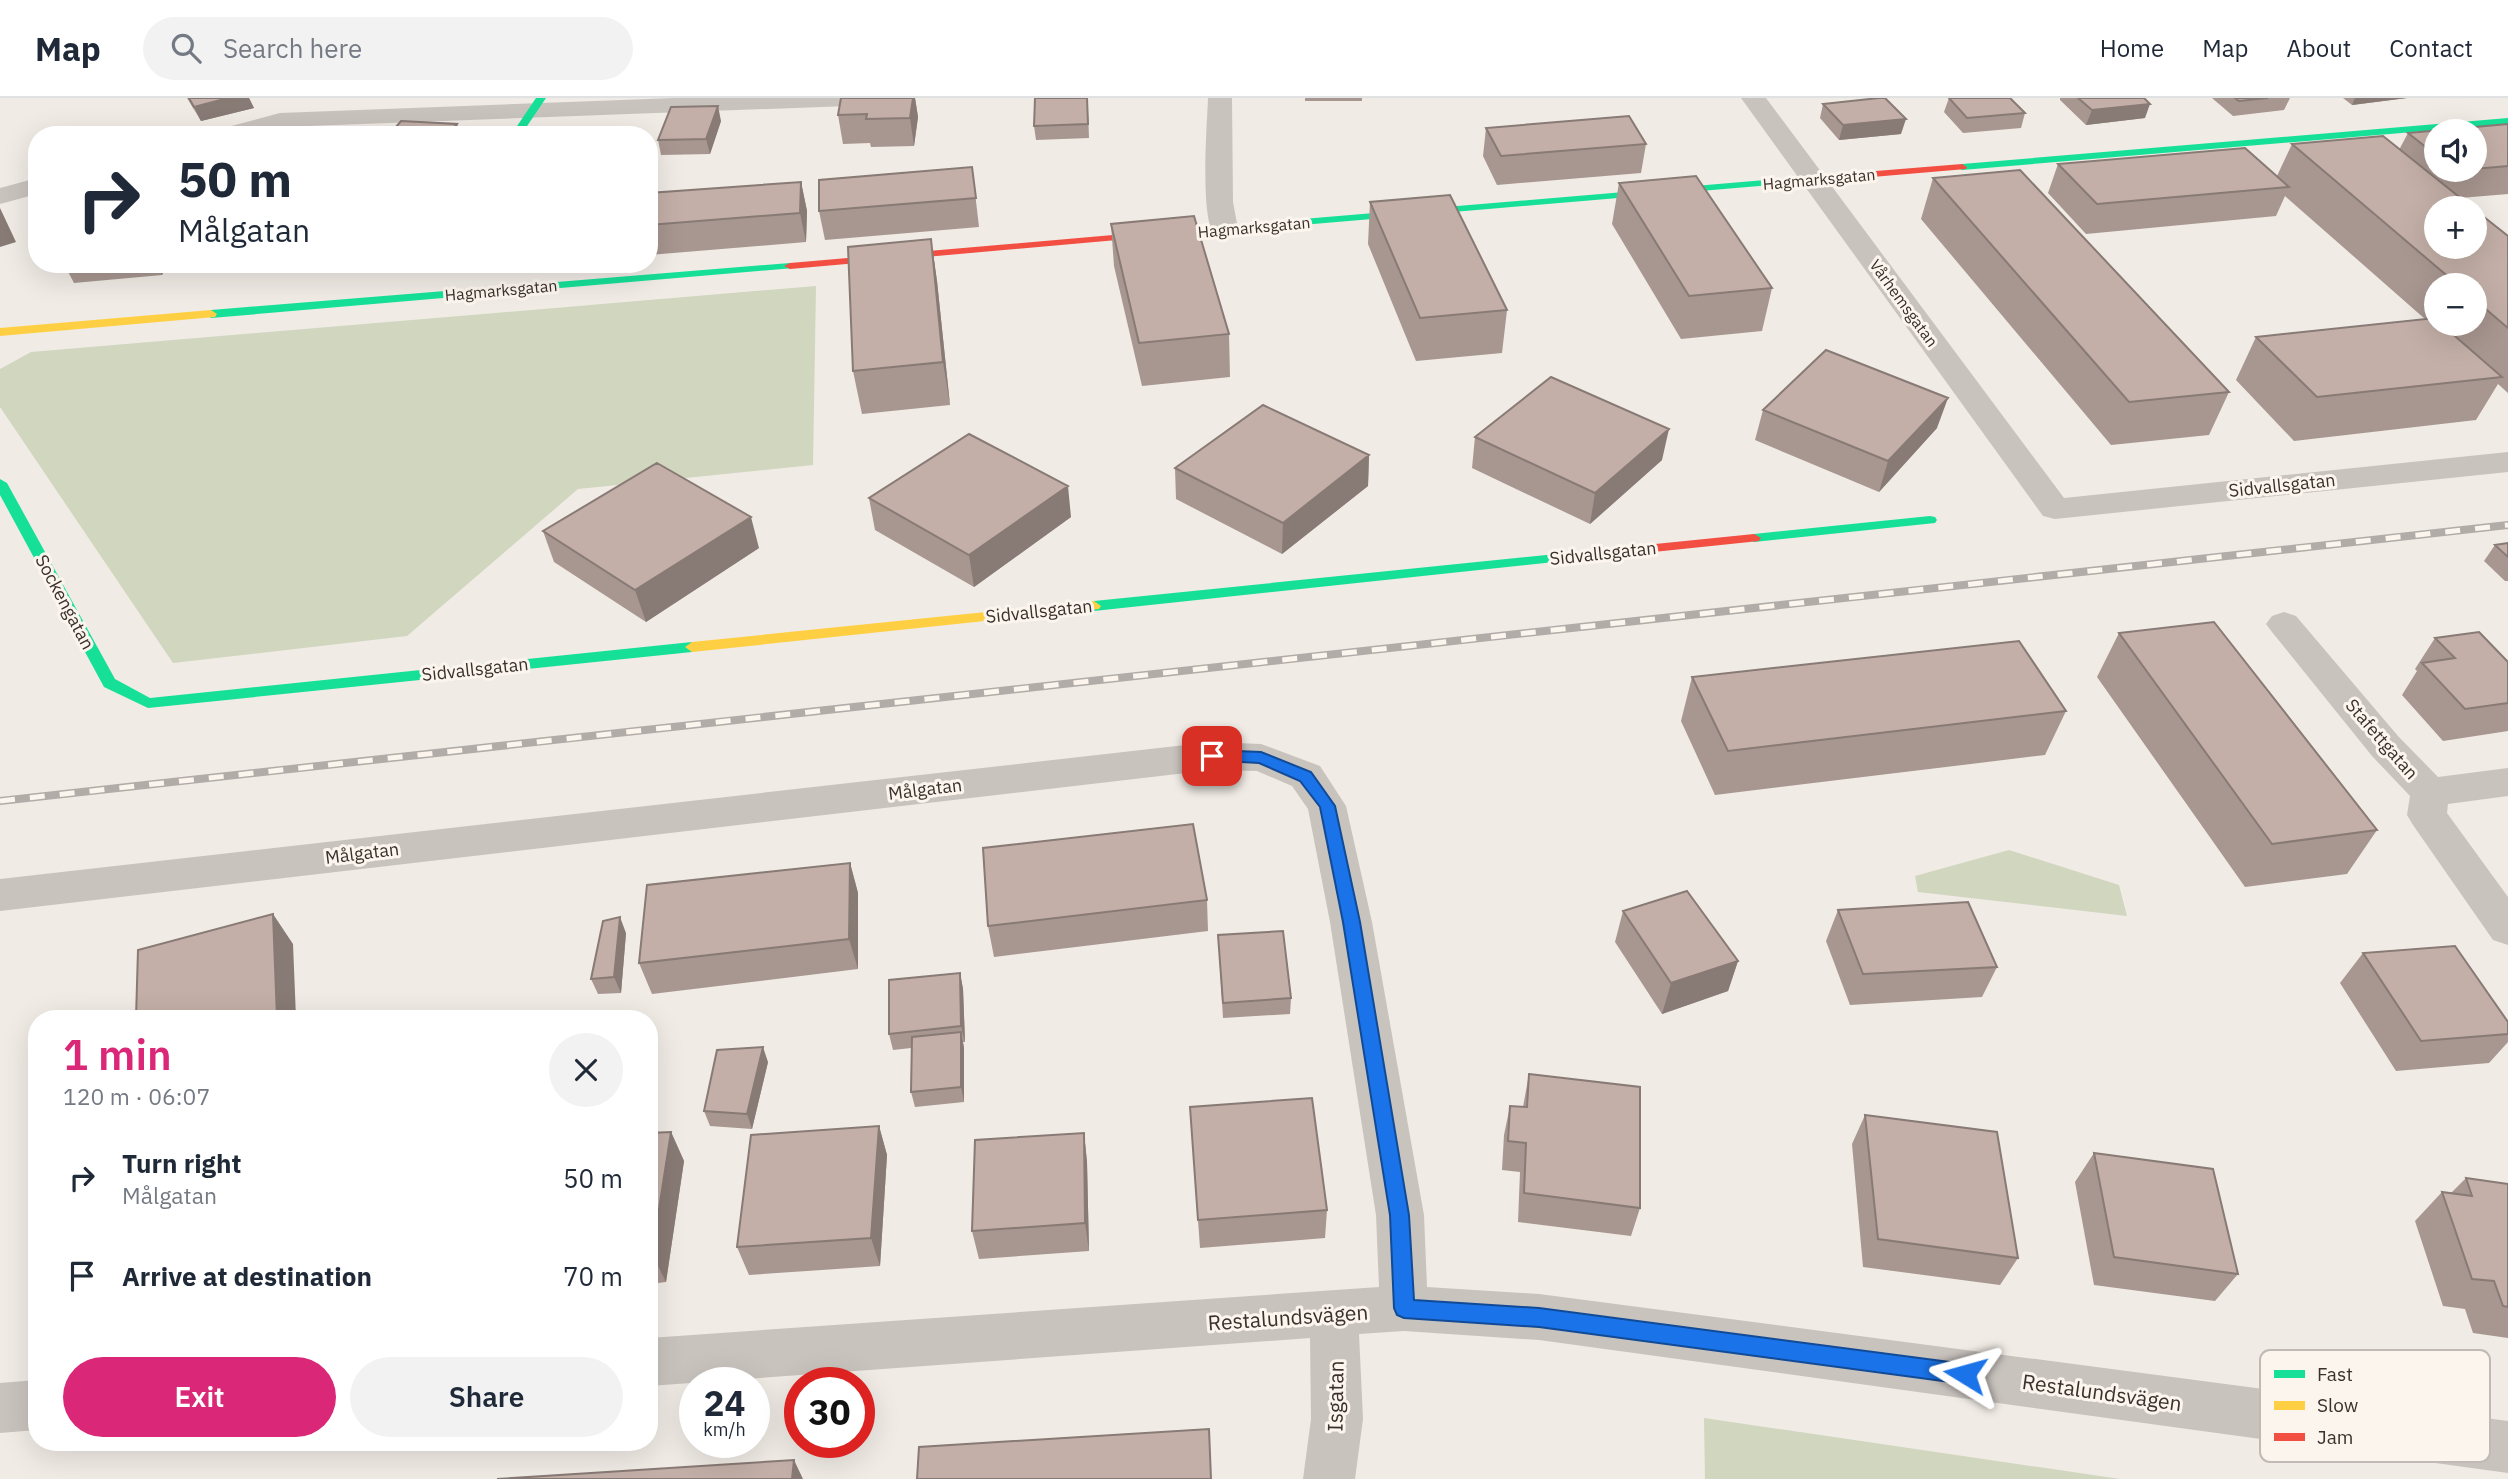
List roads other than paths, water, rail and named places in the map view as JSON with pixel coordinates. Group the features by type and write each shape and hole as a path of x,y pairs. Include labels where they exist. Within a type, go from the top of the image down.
{"street":[{"path":"258,126 280,120 537,104 875,98"},
{"path":"1220,98 1220,202 1224,229"},
{"name":"Vårhemsgatan","path":"1754,98 2055,509"},
{"path":"522,126 537,104"},
{"name":"Hagmarksgatan","path":"0,332 2508,121"},
{"path":"0,196 28,188"},
{"path":"440,295 446,274"},
{"name":"Sidvallsgatan","path":"2055,509 2508,462"},
{"name":"Sockengatan","path":"0,483 108,683 148,703"},
{"name":"Sidvallsgatan","path":"148,703 1930,520"},
{"name":"Stafettgatan","path":"2284,624 2385,746 2430,792 2427,815 2459,864 2508,929"},
{"name":"Målgatan","path":"0,895 1212,756 1261,758 1306,776 1327,806 1351,922 1399,1215 1404,1308"},
{"path":"2430,792 2508,782"},
{"name":"Restalundsvägen","path":"658,1361 1404,1308 1539,1317 2260,1414"},
{"name":"Isgatan","path":"1329,1479 1337,1419 1334,1314"},
{"path":"0,1408 28,1406"},
{"name":"Restalundsvägen","path":"2490,1445 2508,1447"}],"railway":[{"path":"0,801 2508,525"}]}
